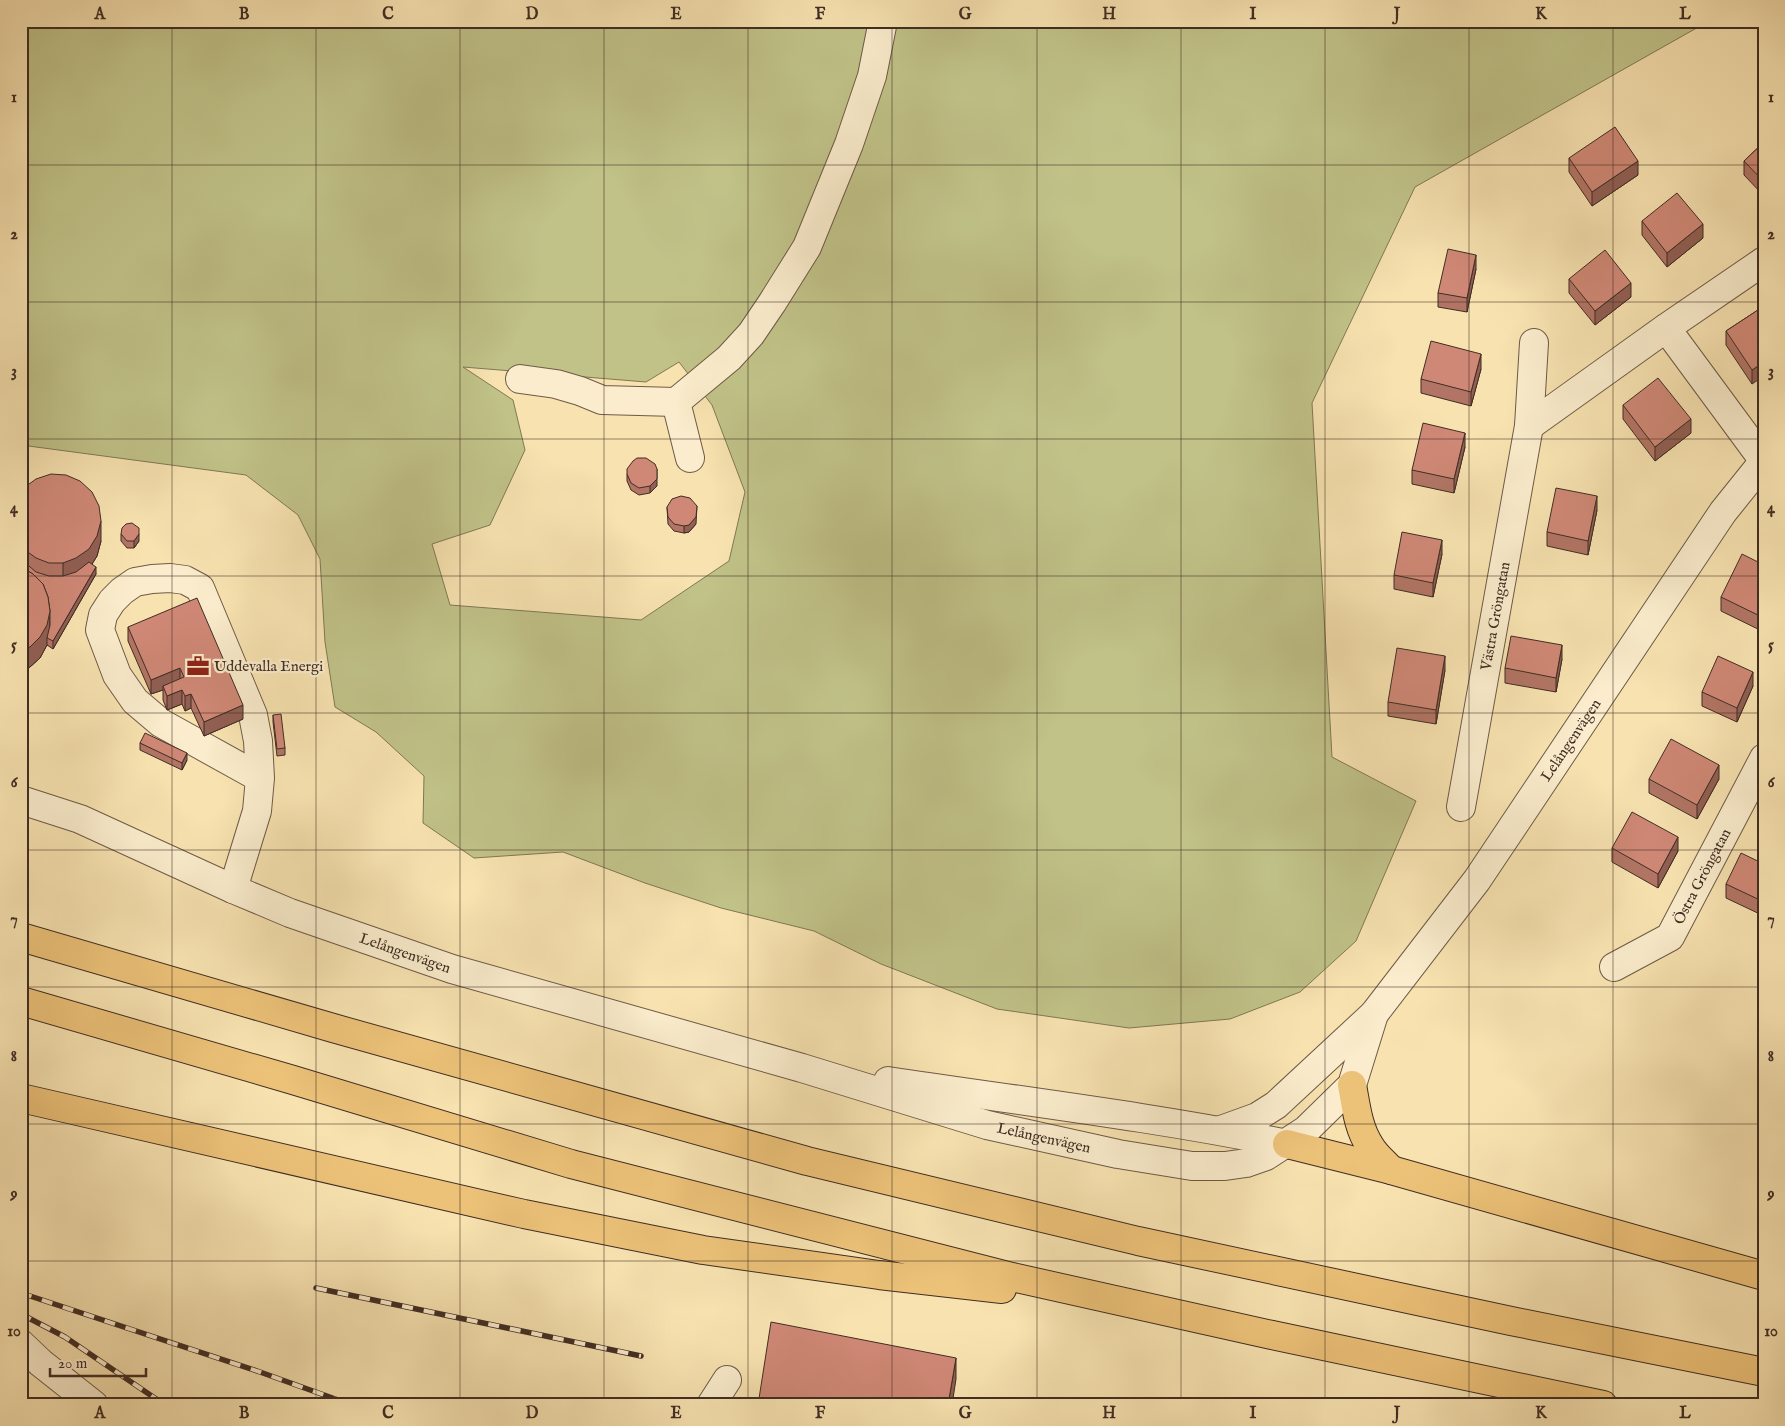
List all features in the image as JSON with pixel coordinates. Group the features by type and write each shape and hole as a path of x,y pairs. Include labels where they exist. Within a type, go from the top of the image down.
{"highway":[{"path":"21,937 333,1028 807,1161 1148,1243 1492,1317 1764,1372"},
{"path":"21,1001 293,1080 570,1164 1012,1277 1484,1381 1603,1405"},
{"path":"1352,1085 1358,1119 1363,1133 1370,1147 1391,1170"},
{"path":"21,1098 524,1214 703,1250 879,1275 1118,1301"},
{"path":"1287,1144 1391,1170 1764,1276"}],"street":[{"path":"520,379 556,384 602,400 676,402 729,358 751,334 807,247 849,144 872,76 883,21"},
{"path":"1529,426 1764,261"},
{"path":"1666,328 1764,461"},
{"name":"Västra Gröngatan","path":"1461,808 1529,426 1534,343"},
{"path":"676,402 690,458"},
{"name":"Lelångenvägen","path":"1221,1130 1256,1117 1276,1105 1374,1014 1477,880 1723,512 1764,461"},
{"path":"233,889 257,811 260,778 267,740 254,715 200,588 185,580 152,579 135,582 112,601 103,615 100,630 117,675 135,701 161,724 260,778"},
{"name":"Östra Gröngatan","path":"1614,967 1670,937 1764,758"},
{"name":"Lelångenvägen","path":"21,800 80,819 233,889 290,912 452,968 802,1068 987,1125 1118,1154 1192,1166 1225,1166 1246,1163 1266,1156 1306,1130 1352,1085 1374,1014"},
{"name":"Lelångenvägen","path":"802,1068 1221,1130 1287,1144"},
{"path":"21,1344 41,1363 94,1405"},
{"path":"711,1405 727,1380"}],"green space":[{"path":"21,21 1709,21 1415,187 1312,403 1332,757 1416,801 1356,941 1300,992 1230,1019 1129,1028 997,1009 881,964 814,931 721,908 645,883 563,852 474,858 423,823 424,776 376,732 335,707 325,642 320,559 298,515 246,475 21,445","holes":["679,362 712,405 745,492 729,561 641,620 450,605 432,544 490,525 525,450 513,400 463,367 646,382"]}],"building":[{"path":"1615,127 1638,161 1592,192 1569,158"},
{"path":"1764,142 1764,182 1744,161"},
{"path":"1677,193 1703,224 1667,253 1642,221"},
{"path":"1448,249 1476,255 1467,298 1438,293"},
{"path":"1605,250 1631,283 1595,311 1569,279"},
{"path":"1764,306 1764,362 1752,370 1726,331"},
{"path":"1431,341 1481,354 1471,392 1421,379"},
{"path":"1658,378 1691,419 1655,447 1623,405"},
{"path":"1423,423 1465,433 1454,479 1412,470"},
{"path":"637,458 646,458 655,464 657,479 650,486 639,488 631,483 627,469"},
{"path":"51,474 66,475 80,481 92,492 99,506 101,521 97,536 89,549 76,558 63,563 49,563 36,558 21,545 21,492 36,479"},
{"path":"1556,488 1597,496 1588,541 1547,532"},
{"path":"681,496 690,498 697,506 696,517 689,525 684,526 674,524 668,517 667,507 672,499"},
{"path":"132,523 139,528 139,534 134,541 127,541 121,534 122,528 126,524"},
{"path":"1402,532 1442,540 1433,583 1394,575"},
{"path":"1742,554 1764,565 1764,618 1721,597"},
{"path":"23,561 36,572 49,576 63,576 76,572 89,562 96,567 53,641 47,638 50,625 48,597 43,584 33,574 21,567"},
{"path":"21,567 33,574 43,584 48,597 50,611 47,625 40,637 30,647 21,650"},
{"path":"197,598 243,705 204,722 191,694 185,696 182,690 167,696 163,686 184,677 180,668 151,680 128,627"},
{"path":"1511,636 1562,645 1556,678 1505,668"},
{"path":"1397,648 1445,656 1436,710 1388,702"},
{"path":"1718,656 1753,672 1737,708 1702,692"},
{"path":"281,714 285,748 277,749 273,715"},
{"path":"145,733 187,753 182,763 140,743"},
{"path":"1671,739 1719,765 1697,805 1649,779"},
{"path":"1632,812 1678,837 1658,874 1612,848"},
{"path":"1741,853 1764,864 1764,902 1726,884"},
{"path":"771,1322 956,1358 948,1405 758,1405"}],"railway":[{"path":"316,1288 641,1356"},
{"path":"21,1293 260,1372 352,1405"},
{"path":"21,1314 65,1337 165,1405"}],"place":[{"name":"Uddevalla Energi","path":"198,666"}]}
